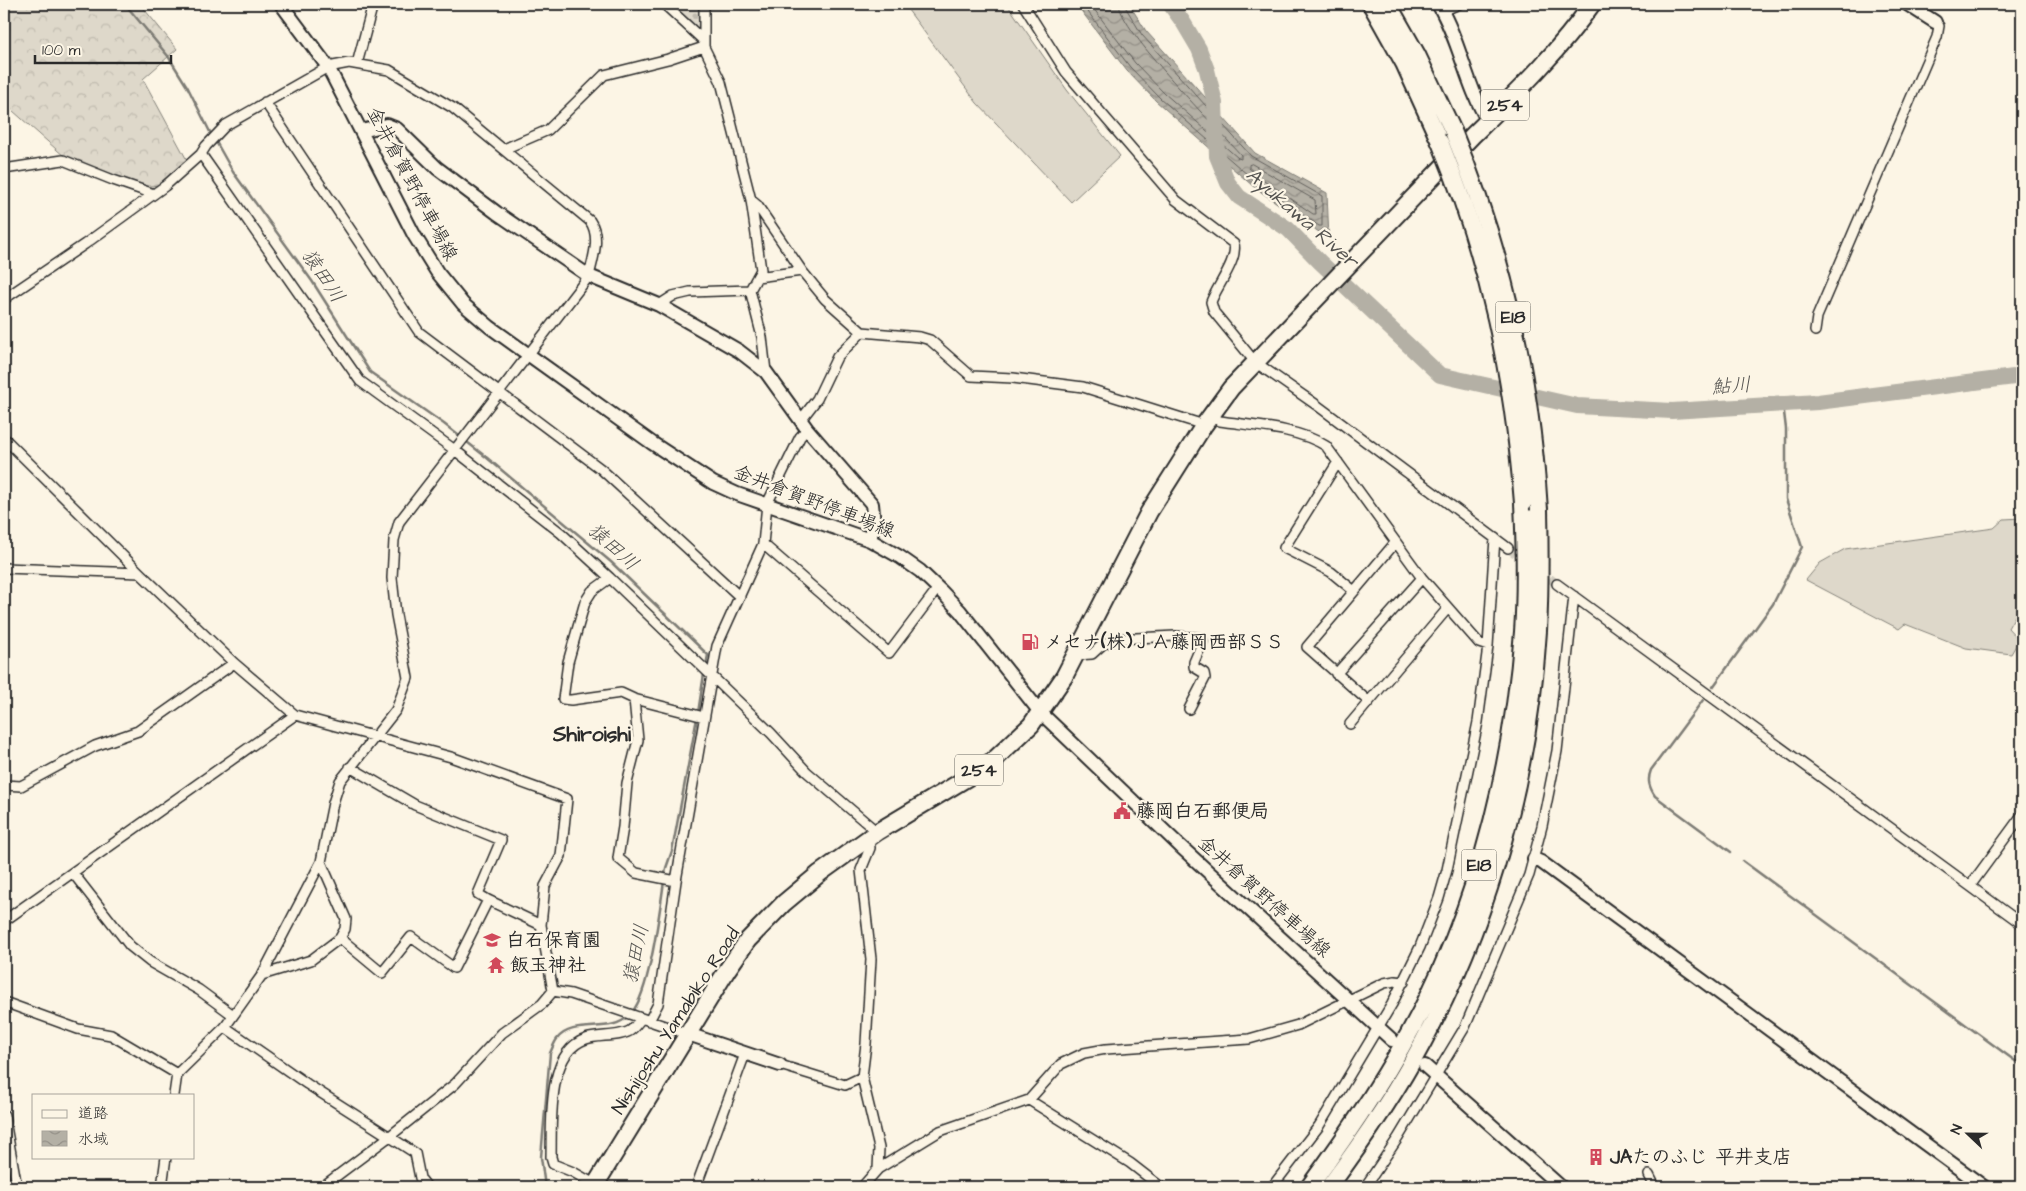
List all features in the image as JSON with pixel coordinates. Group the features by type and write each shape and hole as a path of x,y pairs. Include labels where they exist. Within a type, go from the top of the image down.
{"highway":[{"name":"E18","path":"1309,1187 1364,1109 1409,1035 1446,956 1475,881 1498,798 1514,714 1523,630 1523,503 1516,424 1498,320 1472,228 1456,180 1447,136 1371,4"},
{"name":"E18","path":"1328,1187 1376,1120 1423,1042 1460,965 1490,886 1513,803 1529,717 1538,631 1539,510 1532,424 1515,327 1490,230 1447,136 1417,55 1388,4"},
{"name":"Nishijoshu Yamabiko Road","path":"595,1186 748,940 784,904 820,873 873,836 972,775 996,758 1031,725 1053,695 1076,655 1149,512 1207,421 1231,388 1552,56 1592,4"}],"main road":[{"name":"金井倉賀野停車場線","path":"281,4 328,67 414,235 437,272 464,304 490,327 652,443 713,483 737,494 870,540 920,571 960,611 1040,712 1180,846 1392,1040"},
{"path":"1907,4 1936,22"},
{"path":"1440,7 1454,36 1480,107 1488,121"},
{"path":"361,130 387,124 397,129 437,168 497,213 589,276 659,305 739,351 766,372 803,425 872,504 874,523 870,540"},
{"path":"1534,859 1541,862 1618,917 1984,1187"},
{"path":"688,1034 780,1065"},
{"path":"1425,1066 1561,1187"}],"street":[{"path":"357,64 373,4"},
{"path":"664,4 704,44 721,82 730,122 737,141 742,172 751,200 761,270 750,290 762,337 766,372"},
{"path":"704,4 704,44"},
{"path":"1023,4 1066,72 1176,200 1234,244 1235,250 1232,260 1211,302 1214,312 1255,362 1318,406 1508,548"},
{"path":"1440,7 1459,4"},
{"path":"1815,331 1817,317 1938,37 1936,22"},
{"path":"504,149 548,130 604,74 668,59 704,44"},
{"path":"4,299 154,194 201,154 206,146 226,126 328,67 349,63 390,70 453,108 590,221 595,228 596,236 589,276 501,393 399,522 394,540 392,578 396,615 408,678 396,710 340,781 332,803 321,862 262,975 226,1027 177,1074 174,1094"},
{"path":"265,102 418,332 601,469 740,597"},
{"path":"201,154 360,381 456,451 561,534 610,578 873,836 861,870 871,959 862,1077 879,1148 878,1169"},
{"path":"4,168 63,160 154,194"},
{"path":"751,200 757,205 802,271 825,299 862,332 920,337 930,340 971,376 1013,378 1083,387 1207,421 1220,421 1298,434 1318,441 1326,446 1422,578 1479,643 1488,646"},
{"path":"757,277 802,271"},
{"path":"659,305 673,296 690,292 750,290"},
{"path":"595,1186 573,1172 553,1164 551,1158 552,1114 556,1074 570,1047 586,1039 630,1032 645,1020 658,1004 674,881 702,716 717,646 763,544 767,504 800,437 803,425 836,357 862,332"},
{"path":"4,438 234,663 295,715 451,757 567,799 561,856 545,886 541,925 553,991"},
{"path":"1338,462 1284,548 1331,572 1354,591"},
{"path":"1272,1187 1320,1126 1404,982 1430,923 1447,870 1478,722 1488,646 1495,538"},
{"path":"1368,702 1307,647 1396,543"},
{"path":"763,544 890,653 938,588"},
{"path":"4,568 140,573"},
{"path":"610,578 592,592 585,602 568,662 563,699 571,700 621,694 702,716"},
{"path":"1336,674 1422,578"},
{"path":"1557,584 2022,924"},
{"path":"1364,1187 1398,1138 1465,1027 1484,986 1534,859 1557,751 1574,596"},
{"path":"1350,724 1448,608"},
{"path":"1076,655 1092,654 1103,644 1117,639 1176,636 1201,638 1203,641 1194,662 1194,667 1204,674 1205,678 1189,708"},
{"path":"4,785 21,786 96,746 138,731 234,663"},
{"path":"634,699 638,740 627,783 618,858 636,873 674,881"},
{"path":"4,921 295,715"},
{"path":"350,767 415,804 501,840 478,894 541,925"},
{"path":"1970,886 2022,815"},
{"path":"262,975 311,960 340,938 345,929 346,919 321,862"},
{"path":"73,872 130,946 150,962 199,990 233,1015"},
{"path":"340,938 382,973 411,936 454,968 488,900"},
{"path":"862,1187 878,1169 940,1131 1028,1100 1061,1064 1084,1053 1106,1049 1249,1039 1298,1025 1384,983 1404,982"},
{"path":"553,991 571,994 688,1034"},
{"path":"322,1187 455,1084 502,1033 542,1004 553,991"},
{"path":"4,1002 78,1028 111,1035 177,1074"},
{"path":"226,1027 307,1084 415,1152 420,1178 427,1187"},
{"path":"696,1187 746,1054"},
{"path":"780,1065 845,1085 862,1077"},
{"path":"1028,1100 1130,1163 1161,1187"},
{"path":"4,1115 16,1187"},
{"path":"162,1187 166,1158"},
{"path":"1649,1175 1654,1187"}],"green space":[{"path":"4,4 140,4 177,49 143,79 187,160 158,185 144,187 65,157 4,103"},
{"path":"671,4 701,4 700,32"},
{"path":"907,4 1007,4 1067,90 1120,156 1071,202 977,103 905,6"},
{"path":"2022,518 2022,604 2008,628 2019,640 2011,654 1966,648 1905,624 1899,629 1806,580 1820,563 1845,549 1994,528 2004,519"}],"water":[{"name":"Ayukawa River","path":"1076,4 1129,4 1146,31 1255,153 1327,193 1329,239 1254,187 1156,101 1127,71"}],"waterway":[{"name":"猿田川","path":"125,4 168,56 188,88 212,136"},
{"name":"鮎川","path":"1170,4 1199,49 1207,70 1215,103 1217,156 1228,183 1239,197 1288,229 1320,262 1440,375 1577,406 1672,411 1818,402 2022,376"},
{"name":"猿田川","path":"215,140 233,172 312,281 370,372 444,424 486,457 611,562 708,655 706,666"},
{"path":"1713,687 1773,604 1802,547 1786,499 1786,429 1783,404"},
{"name":"猿田川","path":"698,713 704,674"},
{"path":"1703,700 1651,770 1649,783 1655,796 1731,852"},
{"name":"猿田川","path":"632,1012 639,1001 650,965 666,868 672,851 697,718"},
{"path":"1743,861 2022,1066"},
{"name":"猿田川","path":"545,1187 541,1157 550,1053 554,1044 564,1033 572,1029 612,1025 621,1022 628,1016"}],"tunnel":[{"path":"1508,548 1526,561"},
{"path":"1539,570 1557,584"}],"place":[{"name":"メセナ(株)ＪＡ藤岡西部ＳＳ","path":"1030,642"},
{"name":"藤岡白石郵便局","path":"1122,811"},
{"name":"白石保育園","path":"492,940"},
{"name":"飯玉神社","path":"496,965"},
{"name":"JAたのふじ 平井支店","path":"1596,1157"}],"district":[{"name":"Shiroishi","path":"592,734"}]}
